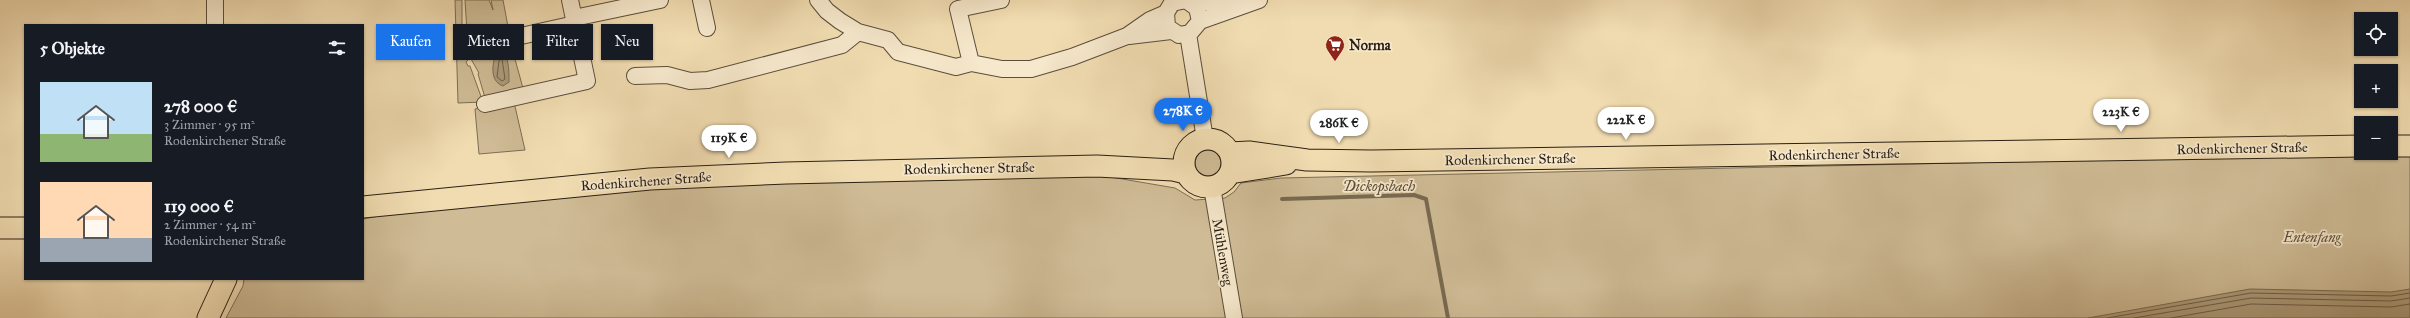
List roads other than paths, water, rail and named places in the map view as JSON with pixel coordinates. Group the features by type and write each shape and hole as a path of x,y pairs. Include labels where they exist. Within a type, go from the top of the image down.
{"main road":[{"path":"1186,164 1195,143 1205,139 1218,141 1230,153 1232,166 1230,173 1223,182 1212,187"},
{"name":"Rodenkirchener Straße","path":"1230,153 1249,152 1307,160 2354,146"},
{"path":"2398,146 2410,146"},
{"name":"Rodenkirchener Straße","path":"1230,173 1307,160"},
{"name":"Rodenkirchener Straße","path":"364,207 650,179 923,168 1097,166 1173,170 1186,164 1192,181 1203,186 1212,187"},
{"path":"0,228 24,228"},
{"path":"208,318 226,280"}],"street":[{"path":"215,24 215,0 219,0"},
{"path":"485,104 587,81 570,0"},
{"path":"524,35 660,0"},
{"path":"700,0 708,28"},
{"path":"818,0 827,11 858,32 888,40 898,52 956,68 971,63 1002,69 1031,70 1072,57 1127,36 1150,20 1166,13"},
{"path":"971,63 958,9 1001,0"},
{"path":"1184,1 1200,14 1200,21 1195,30 1188,34 1179,35 1171,31 1165,22 1168,6 1184,1 1227,0"},
{"path":"1200,21 1259,0"},
{"path":"1127,36 1171,31"},
{"path":"635,76 667,75 690,81 717,78 842,45 858,32"},
{"path":"1188,34 1205,139"},
{"name":"Mühlenweg","path":"1212,187 1234,318"}],"water":[{"path":"494,60 507,60 509,82 503,86 495,79 493,74"},
{"path":"2250,289 2391,292 2410,289 2410,318 2088,318"}],"waterway":[{"name":"Dickopsbach","path":"1282,199 1414,195 1426,199 1448,318"}],"place":[{"name":"Norma","path":"1335,62"}],"park label":[{"name":"Entenfang","path":"2312,237"}]}
